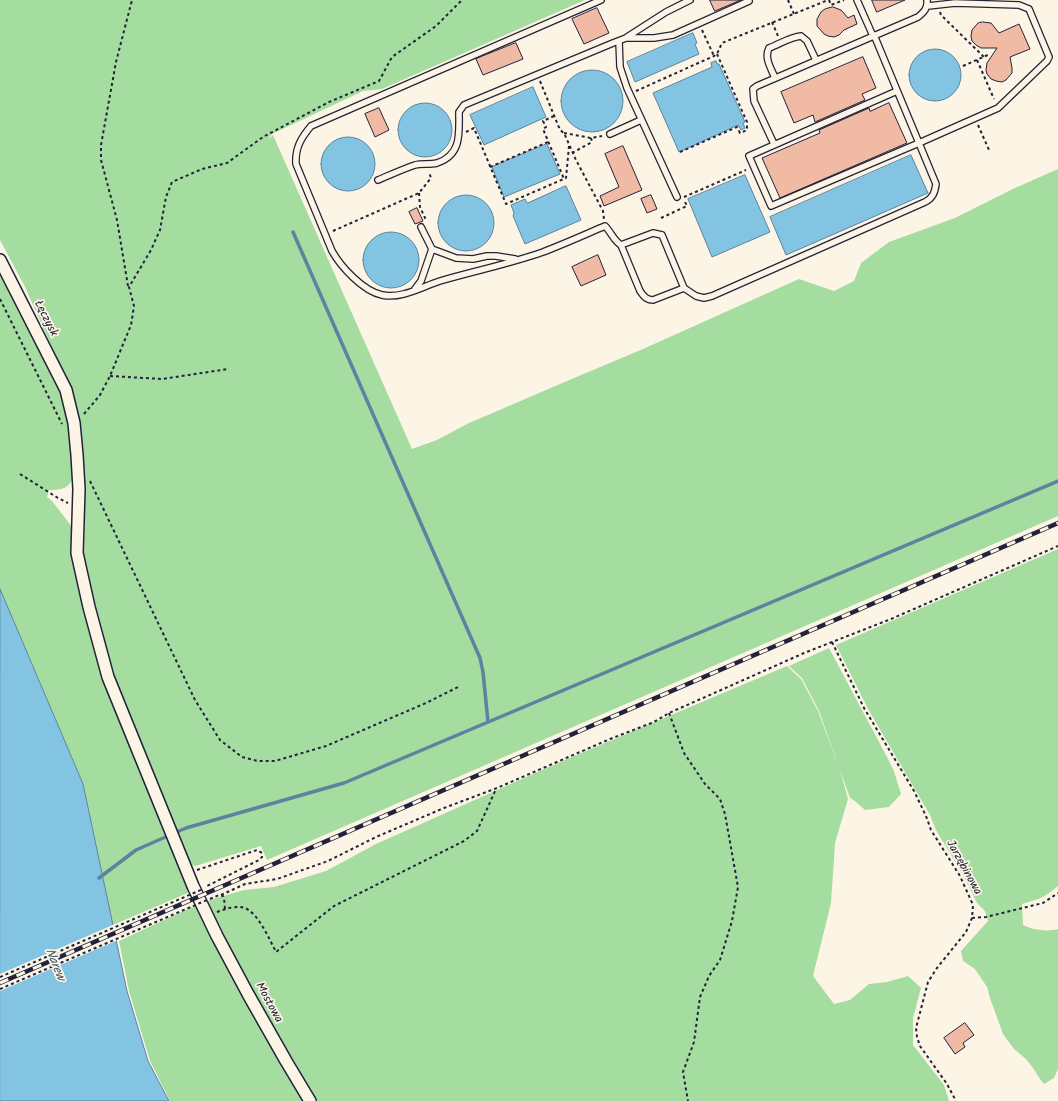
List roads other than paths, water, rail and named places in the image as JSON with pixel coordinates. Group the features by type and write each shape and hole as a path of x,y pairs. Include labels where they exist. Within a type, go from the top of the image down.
{"street":[{"name":"Łęczysk","path":"0,260 66,390 74,423 77,455 78,507"},
{"name":"Mostowa","path":"78,507 77,553 89,607 108,677 188,873 207,915 248,994 310,1101"}],"lane":[{"path":"601,0 311,126 298,146 296,164 337,259 349,274 370,291 380,295 402,295 439,281 517,260 543,252 605,226 621,245 640,291 644,297 649,300 653,300 684,288"},
{"path":"378,180 415,165 426,165 438,162 451,154 458,142 460,134 459,112 464,105 626,38 666,12 690,0"},
{"path":"621,245 653,233 662,236 684,288 696,296 704,298 712,296 929,200 935,192 936,184 874,36 857,0"},
{"path":"626,38 654,38 673,35 750,1"},
{"path":"774,144 754,101 754,89 757,86 918,17 924,12 928,3 939,5 955,3 1019,5 1029,9 1049,57 1047,61 998,108 919,144 771,206 749,156 897,91"},
{"path":"775,78 767,58 767,54 770,48 781,43 801,36 807,41 816,60"},
{"path":"619,41 620,67 629,94 677,197"},
{"path":"610,134 641,120"},
{"path":"421,227 432,249 456,258 473,259 496,256 517,260"},
{"path":"415,290 421,281 432,249"}],"water":[{"path":"693,33 699,54 635,82 627,62"},
{"path":"935,49 945,51 953,57 959,65 961,75 959,85 953,93 945,99 935,101 925,99 917,93 911,85 909,75 911,65 917,57 925,51"},
{"path":"716,61 717,64 719,64 745,122 743,123 745,128 741,130 738,125 679,152 653,93 712,67 711,63"},
{"path":"592,70 604,72 614,79 621,89 623,101 621,113 614,123 604,130 592,132 580,130 570,123 563,113 561,101 563,89 570,79 580,72"},
{"path":"533,87 546,117 484,145 470,115"},
{"path":"425,103 435,105 444,111 450,120 452,130 450,140 444,149 435,155 425,157 415,155 406,149 400,140 398,130 400,120 406,111 415,105"},
{"path":"348,137 358,139 367,145 373,154 375,164 373,174 367,183 358,189 348,191 338,189 329,183 323,174 321,164 323,154 329,145 338,139"},
{"path":"547,144 560,174 504,197 492,167"},
{"path":"911,155 928,193 786,255 770,217"},
{"path":"745,175 770,232 712,257 688,199"},
{"path":"566,186 581,220 525,244 513,216 514,213 511,205 525,199 527,203"},
{"path":"461,195 471,195 486,203 492,212 494,223 492,234 486,243 471,251 461,251 450,246 443,239 438,228 438,218 443,207 450,200"},
{"path":"386,232 396,232 411,240 417,249 419,260 417,271 411,280 396,288 386,288 375,283 368,276 363,265 363,255 368,244 375,237"},
{"name":"Narew","path":"0,589 83,784 127,991 148,1061 169,1101 0,1101"}],"waterway":[{"path":"293,232 480,658 483,672 488,722"},
{"path":"99,878 136,850 186,828 344,783 1058,481"}],"railway":[{"path":"0,983 1058,523"}]}
